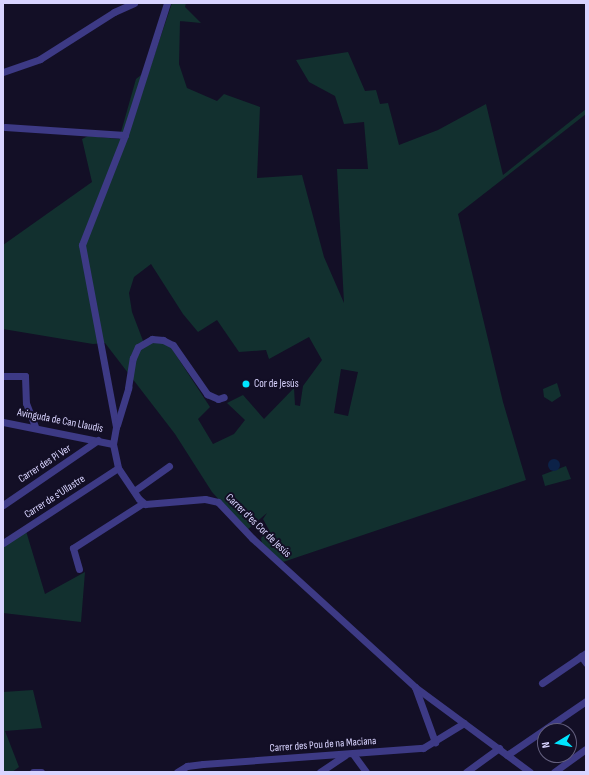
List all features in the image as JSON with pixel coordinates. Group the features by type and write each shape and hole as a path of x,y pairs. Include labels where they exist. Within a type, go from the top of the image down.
{"street":[{"path":"3,72 40,59 108,16 134,3"},
{"path":"116,428 82,245 124,135 167,3"},
{"path":"5,127 124,135"},
{"path":"79,569 73,548 143,503 118,468 112,444 128,388 133,358 138,348 152,339 163,340 173,345 207,394 218,399 224,397"},
{"path":"3,376 25,376 26,404 35,427"},
{"name":"Avinguda de Can Llaudis","path":"3,422 35,427 112,444"},
{"name":"Carrer des Pi Ver","path":"3,505 98,440"},
{"path":"134,491 169,466"},
{"name":"Carrer de s'Ullastre","path":"3,543 118,468"},
{"name":"Carrer d'es Cor de Jesús","path":"143,503 205,499 218,502 256,542 415,687 530,772"},
{"path":"542,683 584,655 586,663"},
{"path":"415,687 435,742"},
{"path":"507,755 586,701"},
{"name":"Carrer des Pou de na Maciana","path":"177,772 189,769 423,748 464,723"},
{"path":"466,772 499,748"},
{"path":"554,772 586,749"},
{"path":"354,754 366,772"},
{"path":"320,772 345,755"},
{"path":"313,757 320,764 320,772"},
{"path":"33,772 41,772"}],"green space":[{"path":"172,3 186,3 185,7 201,23 180,21 179,64 187,88 217,101 224,94 260,107 257,178 302,175 324,257 344,303 337,169 368,169 364,122 344,124 335,96 309,82 296,60 348,52 365,91 376,90 380,104 388,103 399,145 438,130 486,104 503,175 586,109 586,114 458,214 503,402 526,480 283,562 262,544 261,538 269,530 263,519 267,513 247,530 212,492 175,434 105,343 93,344 3,329 3,245 92,182 82,139 88,136 119,139 136,79 150,68","holes":["151,264 183,314 198,332 217,320 239,352 266,350 269,359 309,337 322,360 303,386 300,406 295,405 294,388 264,419 243,395 227,403 245,420 234,434 213,444 198,419 210,407 172,349 165,343 154,341 145,346 132,312 129,293 134,277","341,369 358,372 348,416 334,413"]},
{"path":"557,383 561,396 552,402 544,397 543,389"},
{"path":"566,466 571,479 545,486 542,475"},
{"path":"26,531 45,594 85,572 81,622 3,613 3,546"},
{"path":"33,690 42,728 5,731 19,767 12,772 3,772 3,692"}],"water":[{"path":"556,459 559,460 559,470 552,471 549,470 548,463 549,460"}],"place":[{"name":"Cor de Jesús","path":"246,384"}]}
